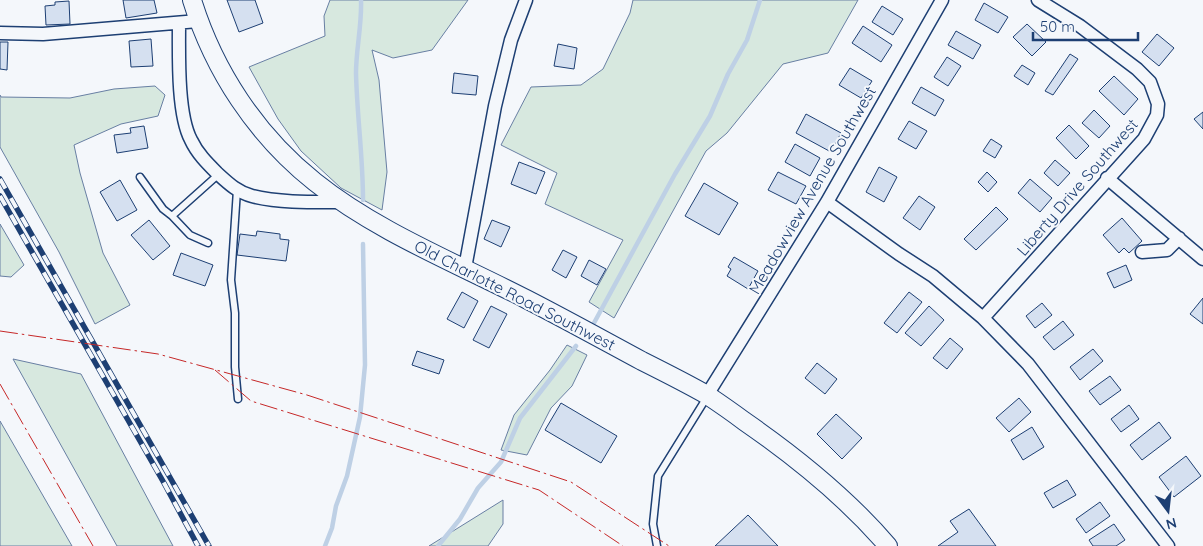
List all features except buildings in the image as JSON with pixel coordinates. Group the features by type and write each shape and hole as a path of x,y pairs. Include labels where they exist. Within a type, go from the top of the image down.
{"street":[{"name":"Old Charlotte Road Southwest","path":"192,0 205,39 230,86 265,134 292,163 316,183 343,202 402,237 465,268 707,396 767,437 816,475 875,530 888,546"},
{"path":"465,268 495,106 511,40 526,0"},
{"name":"Meadowview Avenue Southwest","path":"707,396 827,202 942,0"},
{"name":"Liberty Drive Southwest","path":"983,318 1144,139 1157,115 1158,104 1155,93 1150,82 1137,69 1080,26 1038,0"},
{"path":"0,33 43,34 198,21"},
{"path":"179,23 179,66 184,123 190,140 202,157 237,190 253,196 303,202 343,202"},
{"path":"1107,178 1203,259"},
{"path":"827,202 933,276 983,318 1028,364 1168,546"},
{"path":"1142,252 1166,250 1178,238"}],"lane":[{"path":"172,216 219,174"},
{"path":"140,177 164,209 190,235 208,243"},
{"path":"237,190 232,280 238,399"},
{"path":"657,546 653,524 658,476 707,396"}],"shaded area":[{"path":"330,0 468,0 432,50 393,58 372,50 379,80 387,172 382,210 341,188 301,151 278,119 249,67 325,36 324,16"},
{"path":"633,0 858,0 828,53 783,64 727,133 706,151 614,318 589,302 623,240 545,204 557,173 501,145 531,87 581,85 603,69 630,13"},
{"path":"155,86 165,95 158,116 121,124 74,145 103,253 130,305 95,324 59,252 0,147 0,95 1,97 70,98 114,89"},
{"path":"0,224 24,265 11,277 0,276"},
{"path":"567,345 587,355 572,386 551,408 527,455 501,450 514,415 550,370"},
{"path":"13,359 81,374 173,546 117,546"},
{"path":"0,421 72,546 0,546"},
{"path":"503,500 503,524 488,546 429,546"}],"waterway":[{"path":"361,0 356,73 363,200"},
{"path":"594,323 675,174 710,116 728,74 747,40 760,0"},
{"path":"325,546 347,476 360,417 365,365 363,244"},
{"path":"438,546 460,519 478,488 501,462 520,418 576,346"}],"railway":[{"path":"0,179 209,546"},
{"path":"0,196 198,546"}],"power":[{"path":"0,331 158,354 307,395 571,482 669,546"},
{"path":"215,370 251,401 539,490 623,546"},
{"path":"0,384 93,546"}]}
